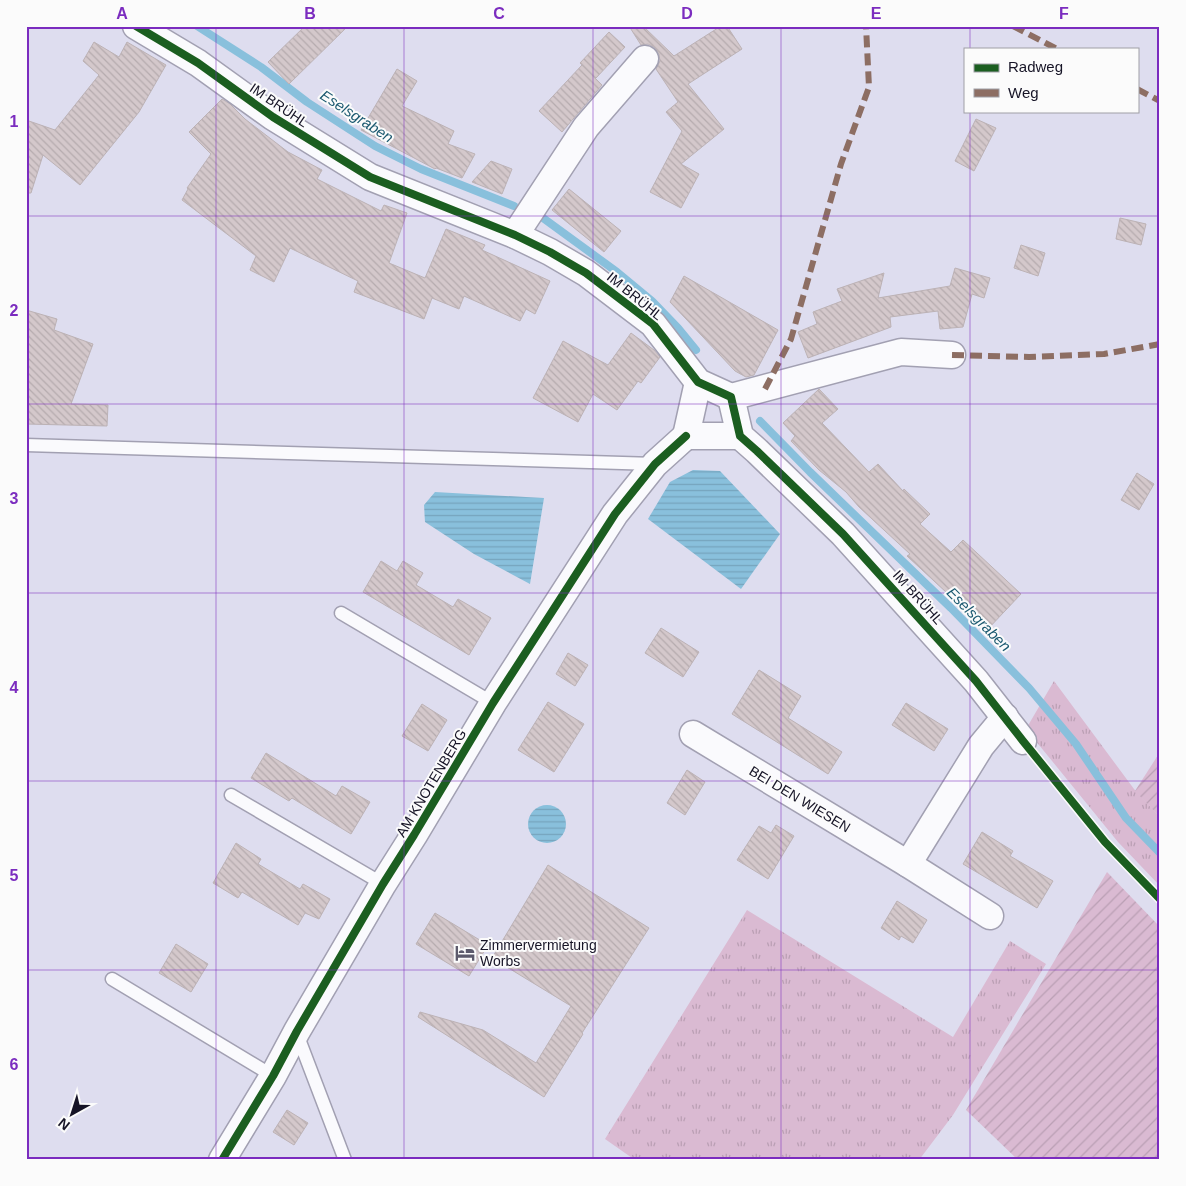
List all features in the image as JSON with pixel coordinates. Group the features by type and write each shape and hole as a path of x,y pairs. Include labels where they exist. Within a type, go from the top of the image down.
{"street":[{"name":"IM BRÜHL","path":"136,26 198,63 273,117 370,177 515,235 550,252 586,274 654,324 698,382 731,397"},
{"path":"515,235 586,127 645,59"},
{"path":"698,382 686,436 740,436 731,397 901,352 952,355"},
{"name":"AM KNOTENBERG","path":"222,1160 273,1076 296,1031 383,884 493,703 615,514 655,464 686,436"},
{"name":"IM BRÜHL","path":"740,436 844,534 976,680 1023,741"},
{"path":"908,864 981,746 1005,717"},
{"name":"BEI DEN WIESEN","path":"693,734 990,916"}],"lane":[{"path":"26,444 655,464"},
{"path":"341,613 493,703"},
{"path":"231,795 383,884"},
{"path":"112,978 273,1076"},
{"path":"296,1031 345,1160"}],"green space":[{"path":"1054,681 1134,789 1160,817 1160,886 1118,842 1026,729"},
{"path":"1160,752 1160,817 1135,791"},
{"path":"1107,872 1160,927 1160,1160 1018,1160 966,1110"},
{"path":"747,910 953,1037 1010,941 1046,964 953,1115 919,1160 635,1160 605,1139"}],"water":[{"path":"693,470 720,471 780,534 741,589 648,519 670,482"},
{"path":"435,492 544,498 530,584 474,554 425,522 424,505"},
{"path":"547,805 561,810 566,824 561,838 547,843 533,838 528,824 533,810"}],"building":[{"path":"305,26 348,26 289,84 268,62"},
{"path":"629,26 643,26 674,56 721,26 727,26 742,49 688,84 724,129 681,164 699,174 681,208 650,192 682,131 666,112 678,102 656,69 660,61 659,54 654,47 648,44 641,45"},
{"path":"609,32 625,47 596,78 580,63"},
{"path":"94,42 119,57 127,42 166,65 139,112 80,185 43,155 31,193 26,193 26,120 55,130 99,75 83,61"},
{"path":"582,65 602,85 562,132 539,111"},
{"path":"397,69 417,81 402,106 454,131 448,144 475,154 462,178 435,169 361,130"},
{"path":"222,99 288,152 322,170 317,179 381,211 384,205 407,213 389,263 425,278 446,229 485,245 482,250 550,281 535,314 526,309 520,321 464,296 459,309 432,298 424,319 354,292 358,281 290,248 274,282 250,270 256,256 182,200 187,188 211,154 189,132"},
{"path":"976,119 996,128 974,171 955,161"},
{"path":"491,161 512,169 502,194 472,182"},
{"path":"569,189 621,231 604,252 552,210"},
{"path":"1120,218 1146,224 1141,245 1116,239"},
{"path":"1021,245 1045,253 1038,276 1014,268"},
{"path":"955,268 990,278 984,298 972,294 963,327 940,329 938,311 890,317 891,327 808,358 798,332 817,324 813,312 842,301 837,289 884,273 878,298 950,286"},
{"path":"684,276 778,330 754,375 746,377 735,371 670,302"},
{"path":"26,310 57,319 54,330 93,344 71,404 108,405 107,426 26,424"},
{"path":"631,333 654,350 660,357 641,383 638,381 617,410 593,394 578,422 533,398 563,341 608,365"},
{"path":"819,389 838,409 822,423 869,472 878,464 903,491 904,489 930,514 920,524 951,552 963,540 1021,594 987,630 907,556 910,554 859,507 846,492 819,470 791,441 795,436 783,423"},
{"path":"1137,473 1154,484 1139,510 1121,500"},
{"path":"381,561 397,571 403,561 423,573 416,585 453,607 458,599 491,618 469,655 363,592"},
{"path":"661,628 699,652 683,677 645,653"},
{"path":"568,653 588,665 575,686 556,674"},
{"path":"759,670 801,696 788,718 842,752 828,774 732,714"},
{"path":"548,702 584,724 554,772 518,750"},
{"path":"906,703 948,729 934,751 892,725"},
{"path":"422,704 447,720 428,751 402,736"},
{"path":"266,753 336,796 342,786 370,802 351,834 292,798 289,801 251,778"},
{"path":"687,770 705,782 685,815 667,803"},
{"path":"776,825 794,836 768,879 737,860 759,826 771,833"},
{"path":"982,832 1013,851 1010,856 1053,881 1037,908 963,864"},
{"path":"236,843 261,859 258,864 300,889 303,884 330,899 319,919 305,913 298,925 242,892 238,898 213,883"},
{"path":"548,865 649,928 544,1097 418,1017 420,1012 483,1030 536,1063 571,1006 492,958"},
{"path":"897,901 927,920 913,943 901,936 899,940 881,928"},
{"path":"435,913 488,945 469,976 416,944"},
{"path":"176,944 208,964 191,992 159,973"},
{"path":"287,1110 308,1123 294,1145 273,1132"}],"waterway":[{"name":"Eselsgraben","path":"197,26 261,67 307,102 375,146 421,169 514,206"},
{"name":"Eselsgraben","path":"543,218 617,272 652,301 696,350"},
{"name":"Eselsgraben","path":"760,421 951,608 1029,688 1076,744 1126,818 1160,853"}],"marked path":[{"path":"765,389 791,339 841,164 869,87 866,26"},
{"path":"1013,26 1055,48"},
{"path":"1138,90 1160,101"},
{"path":"952,355 1029,357 1104,354 1160,344"}],"cycle path":[{"path":"136,26 198,63 273,117 370,177 515,235 550,252 586,273 653,324 698,382 731,397 740,436 843,534 976,681 1105,842 1160,899"},
{"path":"222,1160 273,1076 297,1031 383,884 493,703 615,514 655,464 686,436"}],"place":[{"name":"Zimmervermietung Worbs","path":"465,953"}]}
